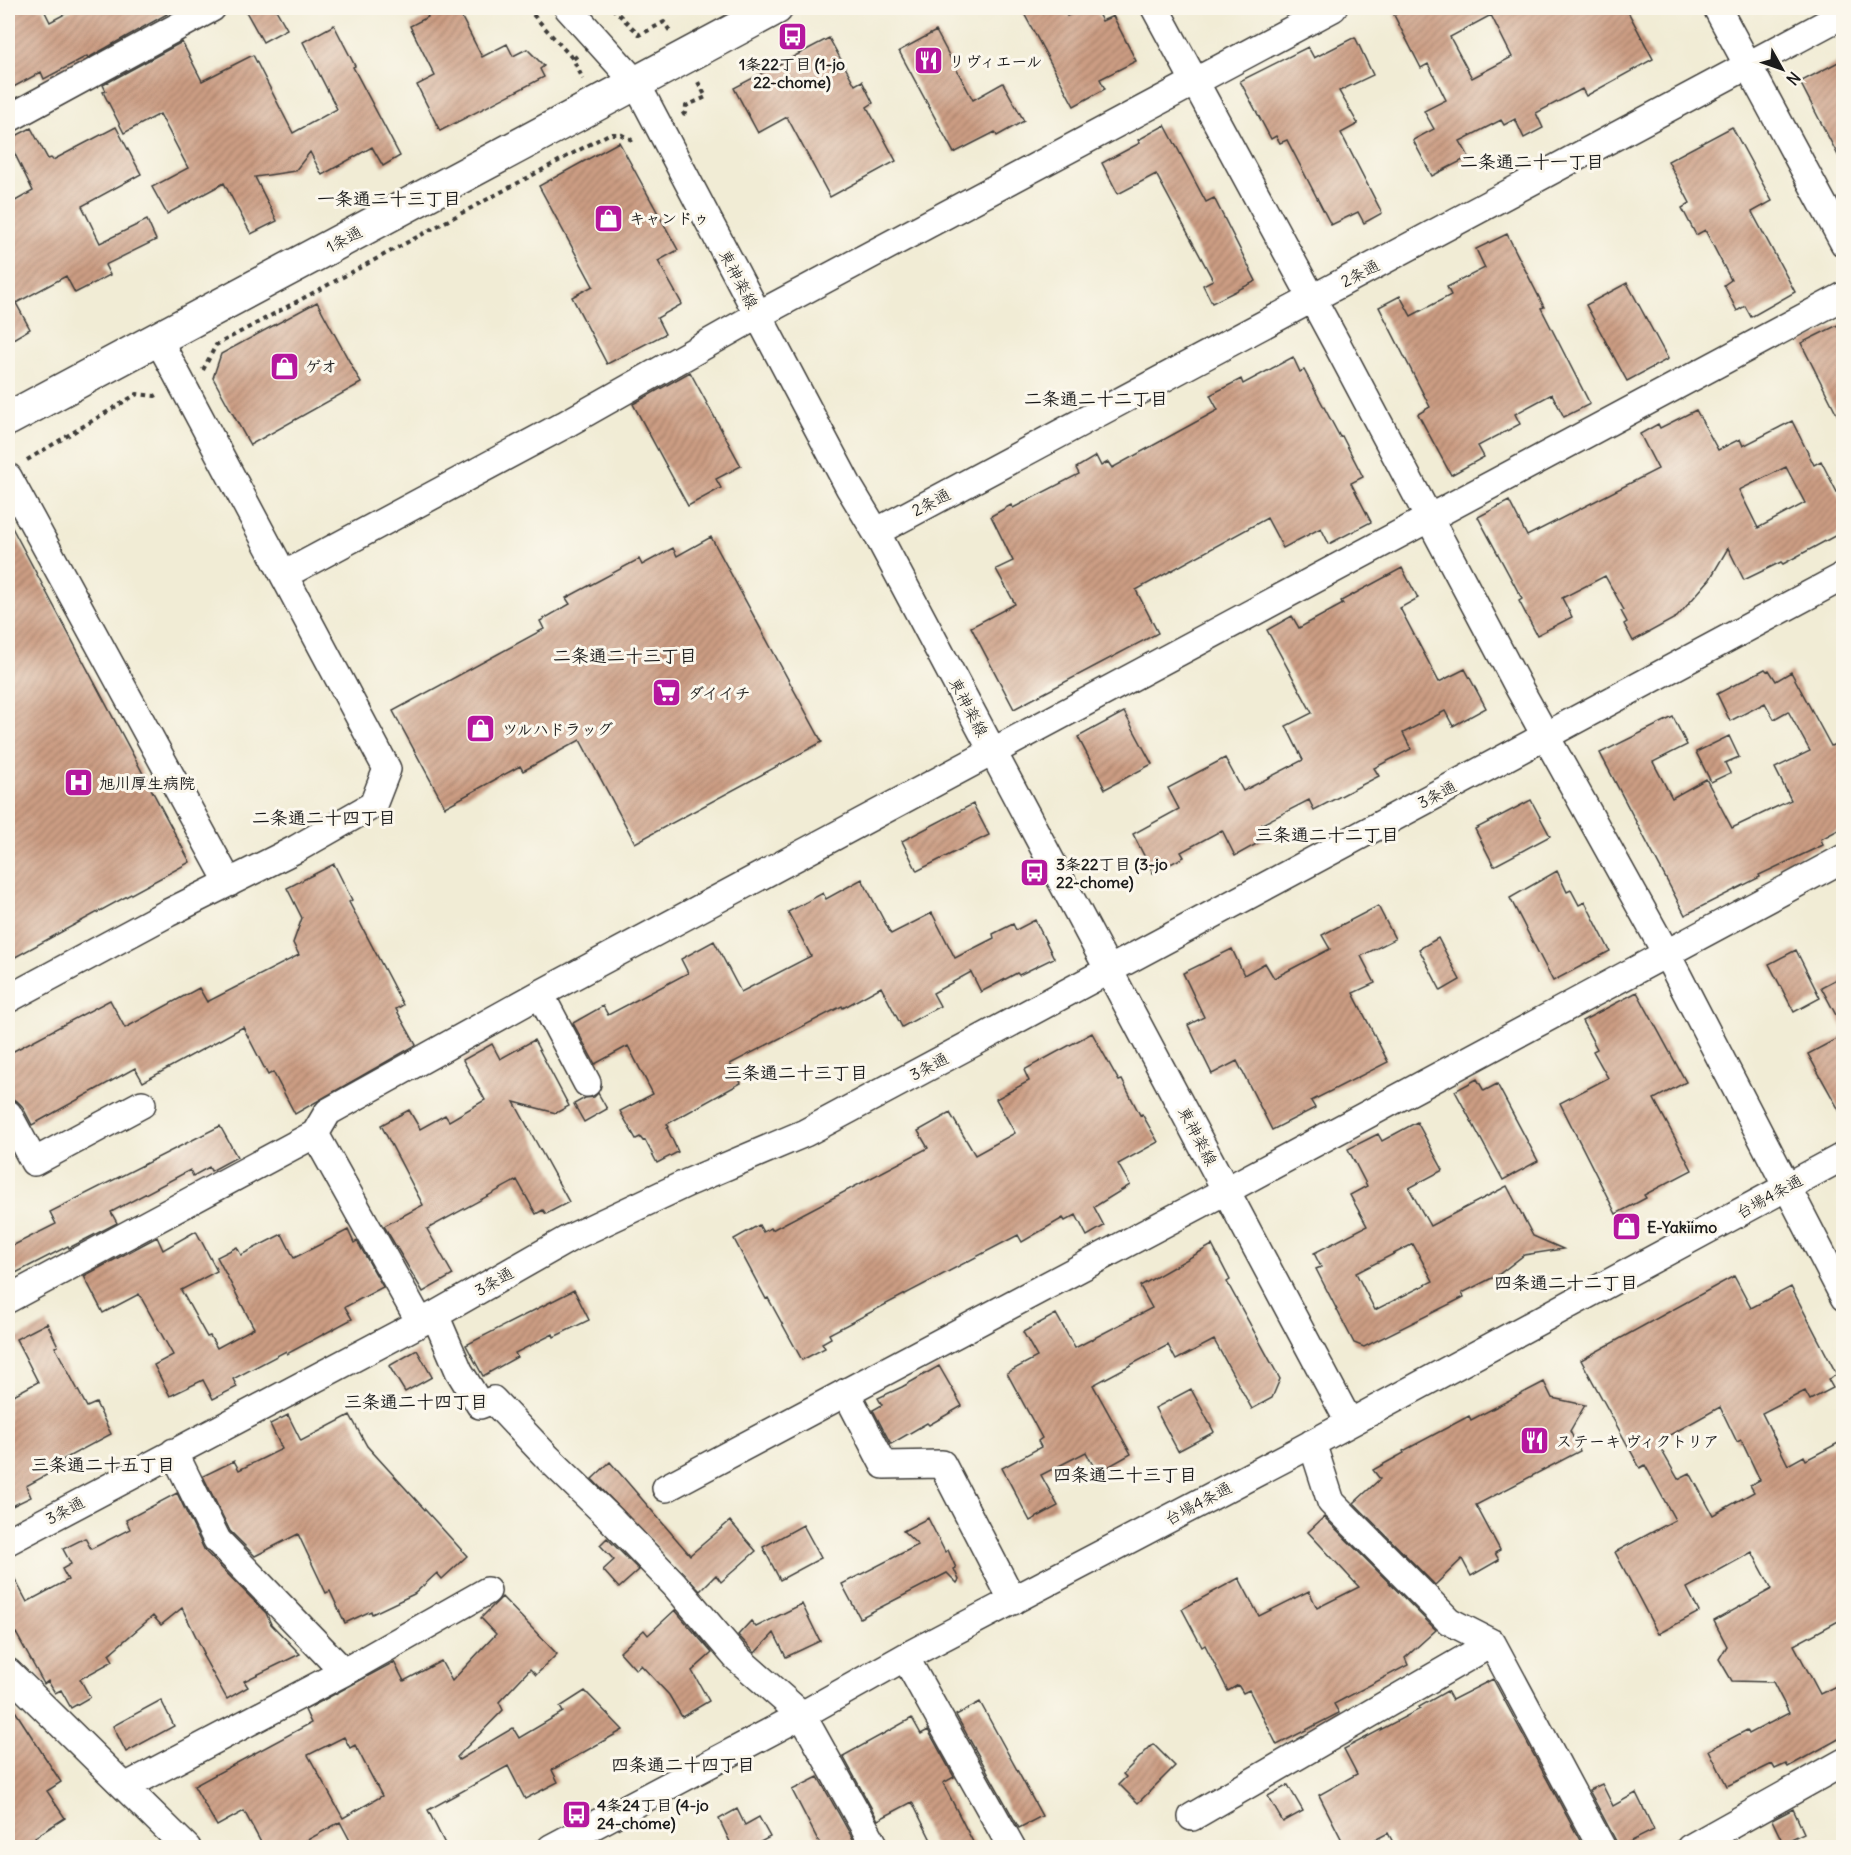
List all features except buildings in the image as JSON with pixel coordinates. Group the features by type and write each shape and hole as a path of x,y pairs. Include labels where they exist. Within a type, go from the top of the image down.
{"main road":[{"name":"1条通","path":"8,419 776,8"}],"street":[{"path":"8,118 212,8"},
{"name":"東神楽線","path":"568,8 636,82 849,487 876,532 1349,1422"},
{"path":"1155,8 1546,736 1666,952 1844,1297"},
{"path":"284,575 564,425 758,315 1333,8"},
{"path":"1717,8 1844,243"},
{"name":"2条通","path":"876,532 1844,14"},
{"path":"8,1299 315,1134 328,1112 540,994 1844,296"},
{"path":"8,999 168,913 296,849 373,805 387,769 158,339"},
{"path":"12,471 229,883"},
{"name":"3条通","path":"8,1541 427,1318 568,1239 687,1183 805,1133 1844,576"},
{"path":"666,1488 1844,858"},
{"path":"540,994 587,1083"},
{"path":"8,1114 34,1161 142,1104"},
{"path":"315,1134 480,1405 493,1400 674,1584 736,1657 802,1715 876,1848"},
{"name":"台場4条通","path":"551,1848 802,1715 904,1657 1312,1443 1844,1156"},
{"path":"846,1392 884,1465 942,1464 1013,1601"},
{"path":"1312,1443 1330,1502 1449,1621 1492,1643 1602,1848"},
{"path":"174,1452 217,1540 344,1672"},
{"path":"125,1786 344,1672 487,1591"},
{"path":"1192,1817 1492,1643"},
{"path":"904,1657 1012,1848"},
{"path":"8,1672 187,1848"},
{"path":"1690,1848 1844,1762"}],"path":[{"path":"526,8 573,59"},
{"path":"612,8 640,35 664,22"},
{"path":"205,369 216,345 609,134 620,134"},
{"path":"12,471 137,394 154,396"}],"place":[{"name":"1条22丁目 (1-jo 22-chome)","path":"792,36"},
{"name":"リヴィエール","path":"928,61"},
{"name":"キャンドゥ","path":"608,218"},
{"name":"ゲオ","path":"284,366"},
{"name":"ダイイチ","path":"667,693"},
{"name":"ツルハドラッグ","path":"481,729"},
{"name":"旭川厚生病院","path":"78,783"},
{"name":"3条22丁目 (3-jo 22-chome)","path":"1035,873"},
{"name":"E-Yakiimo","path":"1626,1227"},
{"name":"ステーキ ヴィクトリア","path":"1535,1441"},
{"name":"4条24丁目 (4-jo 24-chome)","path":"576,1814"}],"district":[{"name":"二条通二十一丁目","path":"1532,162"},
{"name":"一条通二十三丁目","path":"389,199"},
{"name":"二条通二十二丁目","path":"1096,399"},
{"name":"二条通二十三丁目","path":"625,656"},
{"name":"二条通二十四丁目","path":"324,818"},
{"name":"三条通二十二丁目","path":"1327,835"},
{"name":"三条通二十三丁目","path":"796,1073"},
{"name":"四条通二十二丁目","path":"1566,1283"},
{"name":"三条通二十四丁目","path":"416,1402"},
{"name":"三条通二十五丁目","path":"103,1465"},
{"name":"四条通二十三丁目","path":"1125,1475"},
{"name":"四条通二十四丁目","path":"683,1765"}]}
